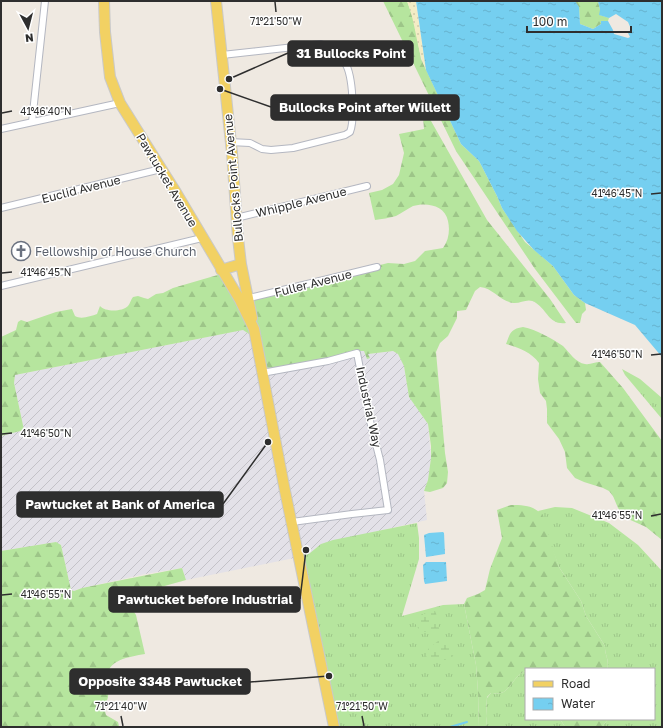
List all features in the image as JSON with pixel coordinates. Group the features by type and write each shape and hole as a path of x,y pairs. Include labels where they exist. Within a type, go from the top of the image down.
{"main road":[{"name":"Pawtucket Avenue","path":"104,1 105,32 110,77 120,103 221,270 244,299"},
{"name":"Bullocks Point Avenue","path":"216,1 244,299 254,330 262,373"},
{"path":"221,270 241,264"},
{"path":"262,373 334,727"}],"street":[{"path":"32,122 45,1"},
{"path":"222,55 321,44 334,50 349,69 352,94 353,125 350,132 345,135 293,148 271,150 262,149 250,143 230,142"},
{"path":"1,129 120,103"},
{"name":"Euclid Avenue","path":"1,208 161,169"},
{"name":"Whipple Avenue","path":"236,218 367,186"},
{"path":"1,286 202,238"},
{"name":"Fuller Avenue","path":"244,299 377,267"},
{"name":"Industrial Way","path":"262,373 328,361 357,353 370,422 380,460 388,510 292,522"}],"shaded area":[{"path":"243,330 255,338 364,351 368,354 393,351 398,354 404,366 409,397 428,424 431,458 428,480 424,491 427,520 321,544 310,553 299,557 191,579 186,580 182,568 145,574 74,591 71,590 61,545 56,542 1,551 1,436 24,430 14,383 15,375"}],"green space":[{"path":"383,1 407,1 414,21 421,59 461,144 479,161 502,208 525,242 553,266 574,295 585,303 586,310 582,314 580,323 576,323 535,269 456,151"},
{"path":"575,1 598,1 600,15 609,18 608,21 601,21 601,24 593,29 580,24 579,8"},
{"path":"422,105 487,220 550,299 566,323 560,323 552,320 540,306 533,301 516,303 508,302 489,290 480,287 475,291 466,310 457,311 457,318 448,336 440,343 436,352 448,472 447,483 443,488 430,492 424,491 428,480 431,458 428,424 409,397 404,366 398,354 393,351 368,354 370,358 367,359 364,351 359,351 357,354 263,374 255,338 243,330 15,375 14,383 24,430 1,436 1,337 16,330 18,322 21,320 27,322 56,312 72,309 75,316 80,318 86,317 97,314 100,306 109,310 118,310 128,306 133,297 138,296 148,299 156,294 163,293 173,288 221,274 248,302 312,282 388,263 404,264 415,261 425,251 443,248 448,238 449,224 443,211 439,208 424,204 418,205 413,206 396,216 375,220 369,193 382,190 393,184 399,175 404,153 399,134 424,129"},
{"path":"523,327 539,332 554,340 582,363 589,364 600,362 623,388 662,441 662,540 646,527 626,518 618,508 609,491 575,478 567,468 565,452 559,439 547,423 546,401 540,393 538,379 539,363 528,353 506,344 510,335 515,329"},
{"path":"622,369 640,379 662,398 662,419 625,375"},
{"path":"511,505 524,506 535,509 542,515 559,567 581,601 586,616 605,646 608,666 607,668 525,668 525,672 518,676 507,689 500,693 491,693 487,697 487,727 479,727 476,665 464,604 467,598 485,590 490,569 502,538 497,510"},
{"path":"555,507 572,508 609,523 638,545 662,571 662,727 602,727 607,720 655,720 655,668 607,668 605,646 586,616 581,601 559,567 538,511"},
{"path":"417,523 419,559 402,616 443,605 464,604 476,665 479,727 334,727 303,555 310,553 321,544 333,540"},
{"path":"56,542 61,545 71,590 74,591 82,588 182,568 186,580 161,587 129,604 136,615 145,654 120,660 110,668 107,673 106,685 108,698 104,707 106,715 118,722 119,726 1,727 1,551"},
{"path":"430,611 435,611 436,613 442,644 451,643 454,646 454,654 451,659 431,662 426,660 428,649 438,641 437,632 422,632 415,623 418,617"},
{"path":"525,672 525,720 561,720 565,727 487,727 487,698 491,693 500,693 507,689"},
{"path":"561,720 607,720 602,727 565,727"}],"sand":[{"path":"407,1 416,1 426,70 420,53"}],"water":[{"path":"416,1 575,1 579,7 580,24 593,29 601,24 601,21 608,21 614,34 628,38 630,37 628,33 631,29 628,22 616,14 609,18 599,15 600,10 598,1 662,1 662,357 635,325 585,303 574,295 553,266 534,250 517,231 502,208 479,161 461,144 426,70"},
{"path":"443,532 445,554 426,557 424,535"},
{"path":"426,562 446,562 447,581 425,584 423,565"}],"waterway":[{"path":"450,727 467,722"}],"place":[{"name":"31 Bullocks Point","path":"229,79"},
{"name":"Bullocks Point after Willett","path":"220,89"},
{"name":"Fellowship of House Church","path":"21,251"},
{"name":"Pawtucket at Bank of America","path":"268,442"},
{"name":"Pawtucket before Industrial","path":"306,550"},
{"name":"Opposite 3348 Pawtucket","path":"329,676"}]}
